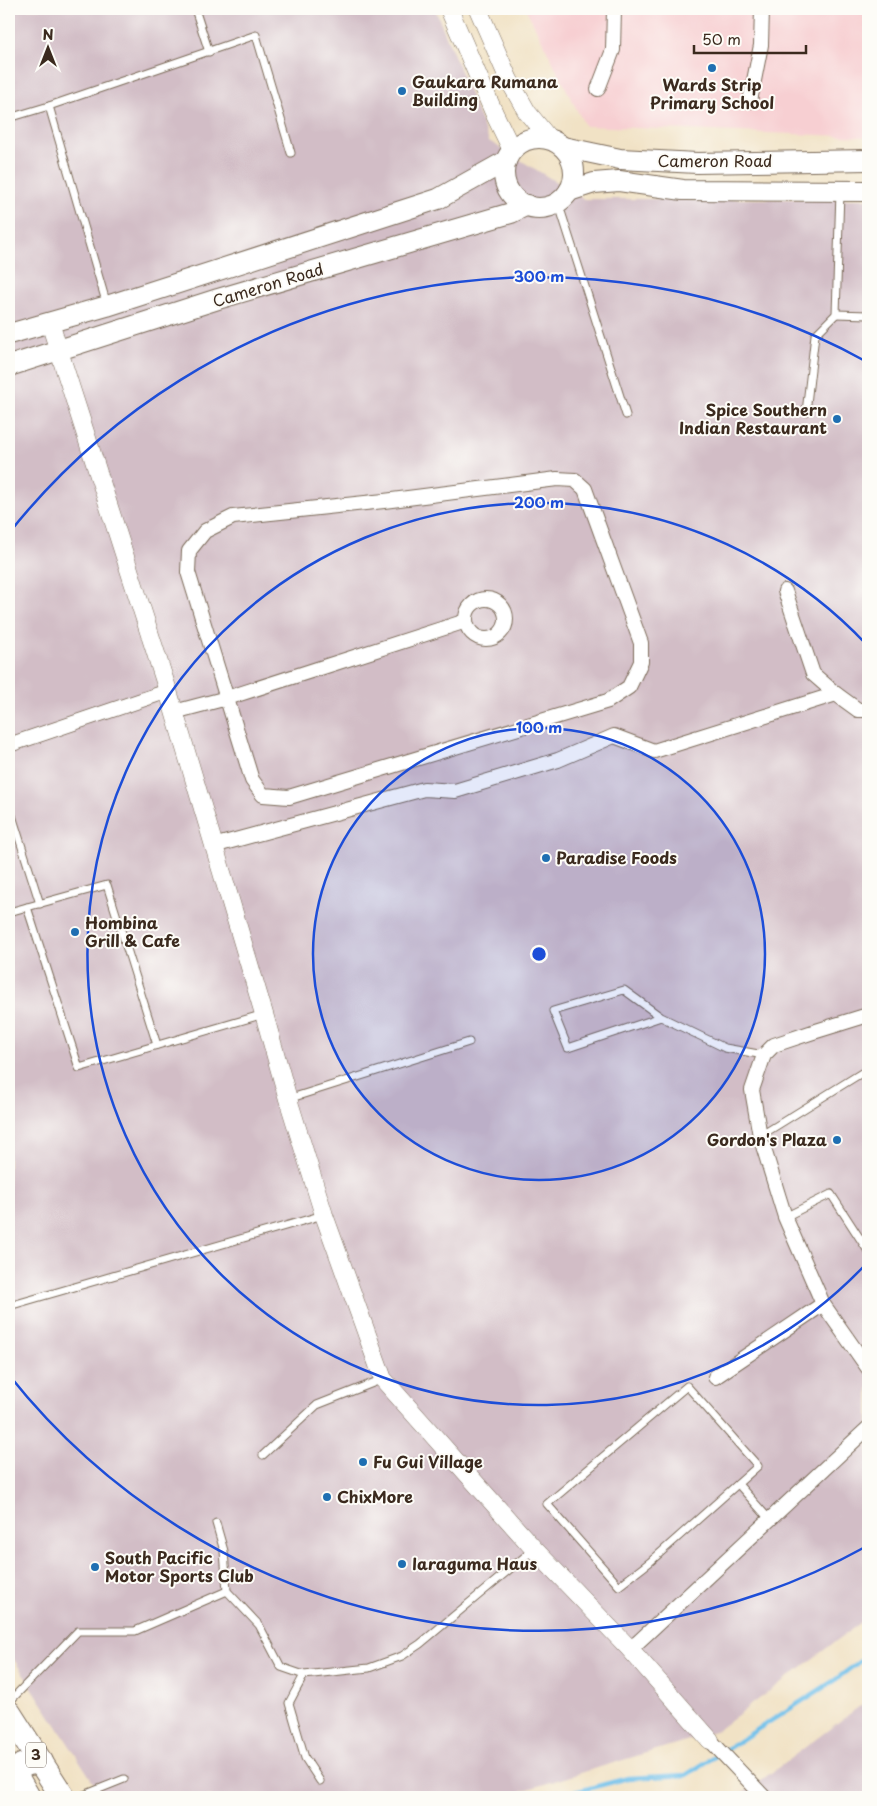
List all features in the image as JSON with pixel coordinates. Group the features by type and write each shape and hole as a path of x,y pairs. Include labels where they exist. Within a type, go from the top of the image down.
{"highway":[{"name":"3","path":"9,1713 63,1797"},
{"path":"28,1797 17,1778 17,1769 24,1764 41,1762"}],"main road":[{"path":"542,138 557,144 570,157 574,168 573,180 563,197 548,206 537,207 527,205 517,200 510,192 506,182 504,172 509,156 526,141 542,138"},
{"name":"Cameron Road","path":"557,144 620,159 697,163 868,160"},
{"name":"Cameron Road","path":"9,334 107,306 438,199 509,156"},
{"name":"Cameron Road","path":"563,197 594,183 619,181 683,190 710,188 868,191"},
{"name":"Cameron Road","path":"9,366 218,299 511,213 527,205"}],"street":[{"path":"449,9 495,115 509,156"},
{"path":"478,9 509,80 526,112 557,144"},
{"path":"598,89 613,50 614,9"},
{"path":"750,101 761,46 762,9"},
{"path":"50,323 168,691 324,1215 383,1379 534,1549 629,1648 710,1740 764,1797"},
{"path":"557,479 575,480 585,489 641,643 641,662 629,687 608,701 289,796 263,794 252,780 227,698 188,572 189,551 205,531 232,517 394,500 557,479"},
{"path":"785,591 813,674 858,710 868,710"},
{"path":"174,712 227,698 466,621"},
{"path":"9,745 168,691"},
{"path":"213,846 424,788 455,791 558,760 614,736 654,751 836,694"},
{"path":"868,1016 774,1046 764,1056 752,1090 760,1136 785,1218 823,1304 868,1368"},
{"path":"715,1377 823,1304"},
{"path":"629,1648 637,1643 868,1428"}],"lane":[{"path":"195,9 209,52"},
{"path":"9,118 256,35 291,153"},
{"path":"48,106 107,306"},
{"path":"806,412 815,335 836,314 840,191"},
{"path":"563,197 626,415"},
{"path":"836,314 868,315"},
{"path":"9,806 40,904"},
{"path":"9,912 107,885 157,1045"},
{"path":"27,907 79,1068 264,1014"},
{"path":"661,1017 568,1048 553,1011 624,990 661,1017 725,1048 764,1056"},
{"path":"288,1099 469,1042"},
{"path":"760,1136 868,1069"},
{"path":"785,1218 831,1194 868,1251"},
{"path":"9,1306 324,1215"},
{"path":"263,1455 317,1405 383,1379"},
{"path":"687,1386 758,1466 738,1484 650,1562 618,1586 547,1504 687,1386"},
{"path":"738,1484 770,1519"},
{"path":"216,1523 224,1551 226,1591 259,1625 281,1667 304,1675 369,1668 402,1656 420,1644 534,1549"},
{"path":"9,1702 78,1631 135,1631 226,1591"},
{"path":"304,1675 289,1703 305,1758 320,1781"},
{"path":"79,1797 124,1779"}],"shaded area":[{"path":"9,9 435,9 489,141 584,199 868,199 868,1617 715,1732 502,1797 103,1797 9,1652"},
{"name":"Wards Strip Primary School","path":"526,9 868,9 868,137 585,126"},
{"path":"868,1700 868,1797 723,1797 747,1791"}],"waterway":[{"path":"556,1797 628,1778 686,1775 835,1680 868,1655"}],"place":[{"name":"Wards Strip Primary School","path":"712,68"},
{"name":"Gaukara Rumana Building","path":"402,91"},
{"name":"Spice Southern Indian Restaurant","path":"837,419"},
{"name":"Paradise Foods","path":"546,858"},
{"name":"Hombina Grill & Cafe","path":"75,932"},
{"name":"Gordon's Plaza","path":"837,1140"},
{"name":"Fu Gui Village","path":"363,1462"},
{"name":"ChixMore","path":"327,1497"},
{"name":"Iaraguma Haus","path":"402,1564"},
{"name":"South Pacific Motor Sports Club","path":"95,1567"}]}
